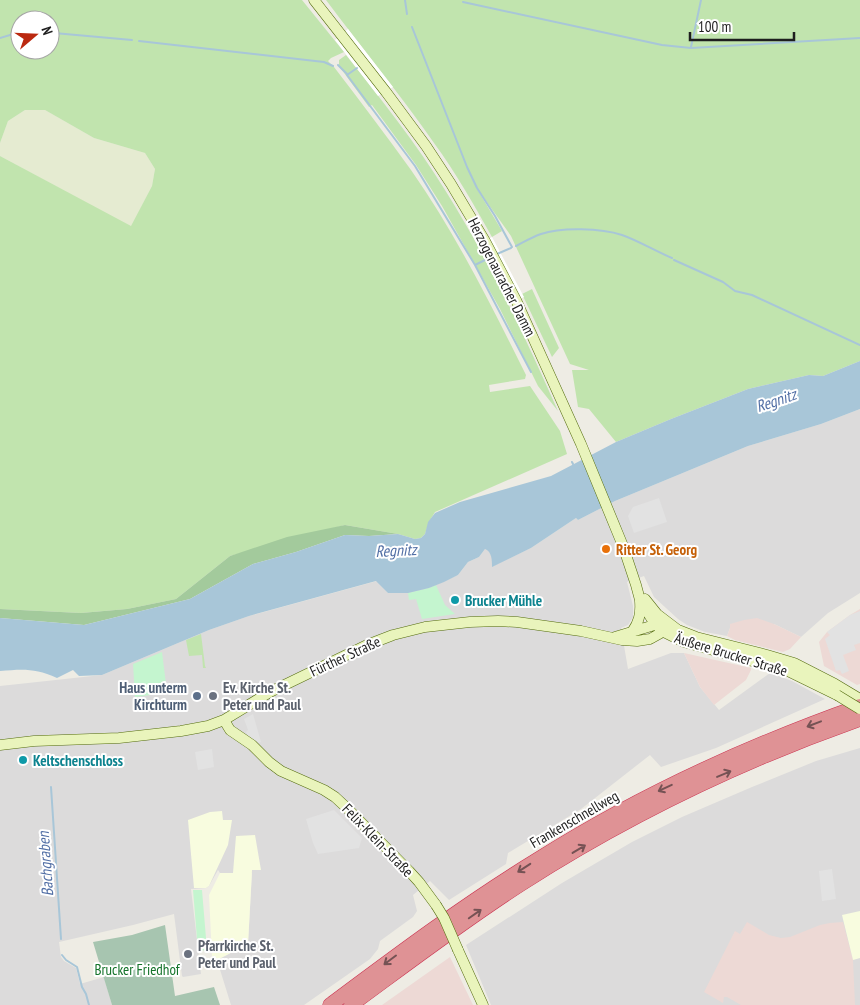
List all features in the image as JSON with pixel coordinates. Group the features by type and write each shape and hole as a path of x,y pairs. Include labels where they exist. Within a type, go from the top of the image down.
{"highway":[{"name":"Frankenschnellweg","path":"330,1005 482,895 537,859 603,821 658,791 763,743 860,708"},
{"name":"Frankenschnellweg","path":"351,1005 486,907 598,838 713,778 860,720"}],"main road":[{"name":"Herzogenauracher Damm","path":"314,0 426,146 485,241 516,300 586,455 624,546 640,600"},
{"name":"Herzogenauracher Damm","path":"636,585 662,626"},
{"name":"Äußere Brucker Straße","path":"640,600 648,614 684,642 788,671 860,708"},
{"path":"632,632 640,618 640,600"},
{"name":"Fürther Straße","path":"0,745 34,741 119,738 200,728 224,720 270,692 354,651 393,635 420,628 458,623 507,621 541,625 630,641 655,637 662,626"},
{"name":"Äußere Brucker Straße","path":"662,626 696,637 767,654 794,664 835,684 860,699"},
{"name":"Fürther Straße","path":"612,637 662,626"},
{"name":"Felix-Klein-Straße","path":"224,720 230,730 252,745 281,771 324,790 335,797 414,877 444,918 482,1005"}],"shaded area":[{"path":"25,110 45,110 94,138 145,153 155,169 152,186 131,227 0,156 0,143 8,121"},
{"path":"860,409 860,593 828,613 801,637 774,624 730,628 727,636 705,632 687,625 678,619 654,597 644,576 627,582 633,606 633,617 628,625 621,628 628,669 671,653 684,653 700,687 719,710 770,673 792,681 825,699 716,748 661,767 650,755 581,809 508,853 506,864 449,900 430,881 413,895 417,911 413,917 380,941 378,949 370,959 304,1005 231,1005 217,960 248,944 252,873 220,873 218,870 209,886 191,889 201,974 182,976 174,914 59,942 61,957 76,968 80,984 104,977 112,1005 0,1005 0,686 102,675 209,630 249,616 377,581 388,593 429,588 458,575 468,562 479,557 485,549 492,556 493,566 531,548 576,518 578,520 615,501 748,446 821,424"},
{"path":"659,498 667,522 634,533 628,516 633,507"},
{"path":"860,609 860,684 857,685 824,666 819,642 827,632"},
{"path":"860,611 860,643 854,645 856,650 843,655 849,671 842,674 840,670 836,671 825,639 830,635 827,632 850,615"},
{"path":"757,618 801,637 790,649 783,652 735,640 727,636 730,624"},
{"path":"684,653 751,668 751,670 746,680 714,705 700,687"},
{"path":"253,714 261,742 258,743 247,735 246,732 248,730 244,719"},
{"path":"860,748 860,1005 491,1005 466,945 562,883 632,842 682,817 816,761"},
{"path":"212,749 214,767 198,770 195,752"},
{"path":"334,810 362,838 359,848 318,854 306,819"},
{"path":"222,811 223,820 232,820 228,845 209,886 206,888 194,888 188,820 210,812"},
{"path":"255,835 261,870 252,870 248,944 217,960 212,956 209,895 220,873 233,873 236,836"},
{"path":"832,869 836,899 822,901 819,871"},
{"path":"860,911 860,958 853,960 842,915"},
{"path":"747,922 769,935 781,938 790,937 820,925 843,922 853,960 855,1005 741,1005 727,997 724,997 723,1003 704,992 735,931 740,934"},
{"path":"450,957 473,1005 382,1005"}],"green space":[{"path":"0,0 302,0 344,52 328,61 383,131 443,219 500,322 526,375 525,379 489,385 490,392 530,386 560,431 567,454 435,512 425,534 421,538 415,539 398,534 345,525 230,556 176,599 127,609 81,613 0,609 0,156 131,226 152,186 155,169 145,153 94,138 45,110 25,110 8,121 0,143"},
{"path":"326,0 860,0 860,361 823,376 809,375 748,389 616,442 589,409 578,407 572,370 589,370 570,364 511,236 476,187 502,231 492,237 442,154"},
{"path":"346,55 410,138 461,217 506,299 558,411 538,386 500,309 442,206 416,165 372,105 369,107 339,66 339,60"},
{"path":"532,289 559,348 552,357 522,294"},
{"path":"345,525 398,534 345,535 253,564 190,599 84,625 0,618 0,609 81,613 127,609 176,599 230,556 287,537"},
{"path":"436,585 445,605 455,614 422,619 416,599 409,600 408,593"},
{"path":"201,634 206,668 203,668 202,655 189,656 186,640"},
{"path":"162,652 166,684 157,685 158,694 135,697 133,664"},
{"path":"193,890 202,890 207,950 198,951"},
{"name":"Brucker Friedhof","path":"165,925 175,996 214,987 220,1005 112,1005 93,942 132,935"}],"water":[{"name":"Regnitz","path":"860,361 860,409 821,424 748,446 615,501 578,520 576,518 531,548 492,567 492,559 485,549 479,557 468,562 458,575 429,588 408,593 388,593 376,581 249,616 209,630 102,675 79,676 73,670 57,678 42,672 29,670 0,671 0,618 84,625 190,599 253,564 345,535 398,534 415,539 421,538 425,534 428,522 435,513 460,502 551,476 616,442 748,389 809,375 823,376"}],"pier":[{"path":"348,29 393,87 378,96 335,40"},
{"path":"492,237 524,297 509,305 477,245"}],"waterway":[{"path":"405,0 407,14"},
{"path":"691,47 701,0"},
{"path":"463,2 662,45 691,48 860,38"},
{"path":"412,27 467,167 477,188 512,247"},
{"path":"60,34 132,40"},
{"path":"0,38 10,35"},
{"path":"139,41 324,62 333,66"},
{"path":"338,65 347,74"},
{"path":"357,68 347,75 415,166 475,265"},
{"path":"516,246 549,232 570,229 592,230 622,235 672,258"},
{"path":"497,254 511,248"},
{"path":"491,257 475,265 531,372"},
{"path":"674,260 723,282 735,291 752,295 860,345"},
{"name":"Bachgraben","path":"51,787 61,939"},
{"name":"Bachgraben","path":"62,955 77,967 89,1005"}],"place":[{"name":"Ritter St. Georg","path":"606,549"},
{"name":"Brucker Mühle","path":"455,600"},
{"name":"Haus unterm Kirchturm","path":"197,696"},
{"name":"Ev. Kirche St. Peter und Paul","path":"213,696"},
{"name":"Keltschenschloss","path":"23,760"},
{"name":"Pfarrkirche St. Peter und Paul","path":"188,954"}]}
